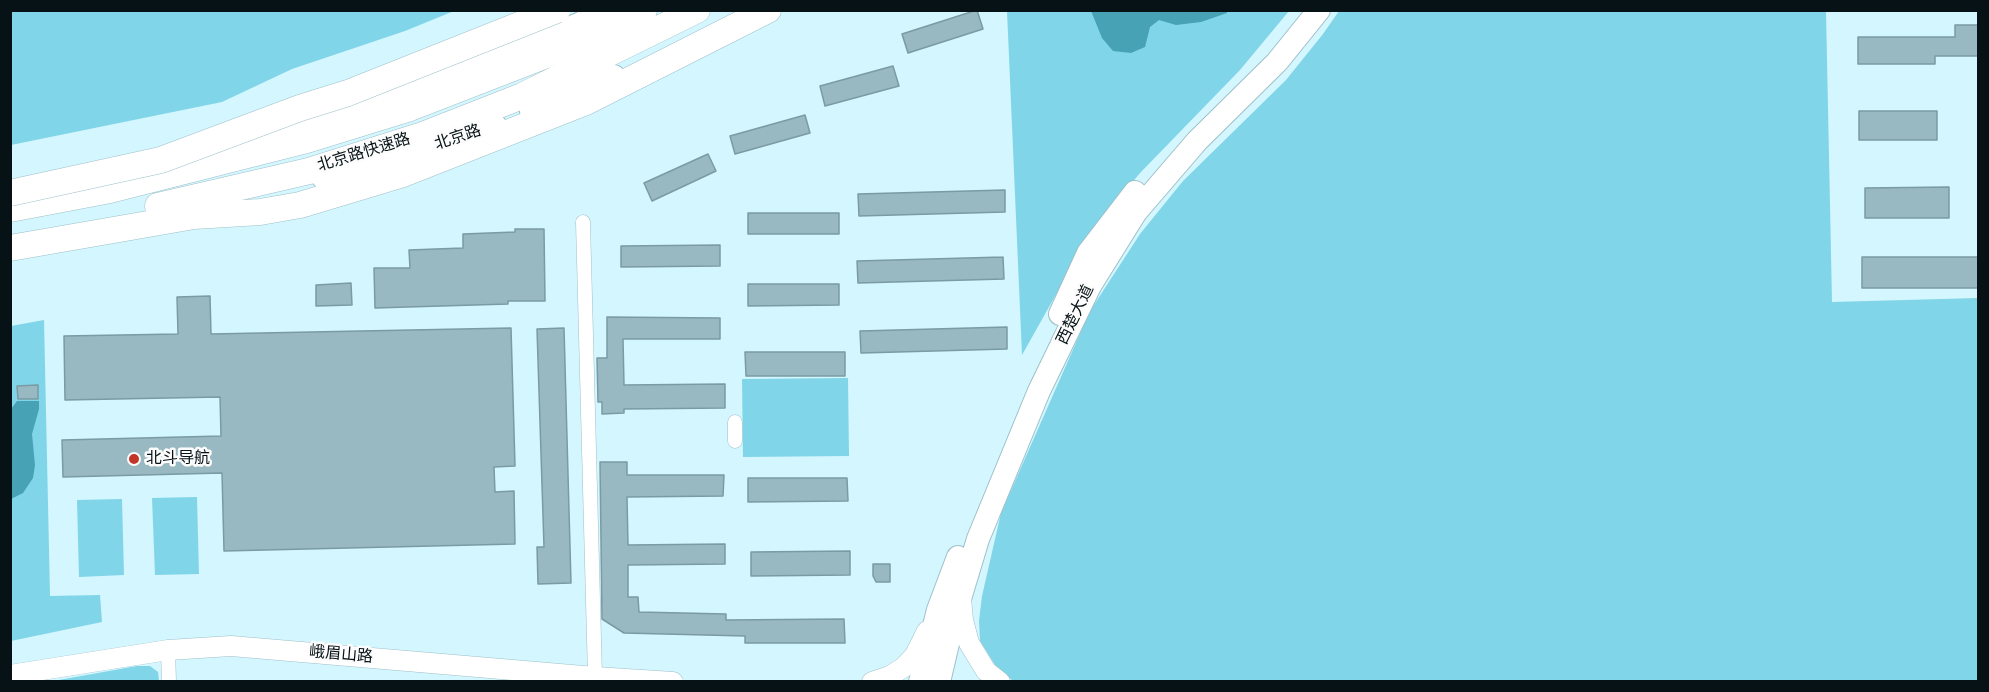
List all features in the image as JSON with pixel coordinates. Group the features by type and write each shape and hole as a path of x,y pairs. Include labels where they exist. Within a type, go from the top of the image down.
{"highway":[{"path":"10,192 160,160 300,108 348,93 557,10"},
{"name":"北京路快速路","path":"10,209 110,190 303,141 410,108 544,56 644,10"},
{"name":"北京路快速路","path":"10,237 115,216 309,171 420,136 522,96 697,10"},
{"path":"10,248 152,222 194,216 260,212 300,205 403,174 586,102 768,10"}],"main road":[{"path":"10,188 224,147 348,112 579,24 606,10"},
{"name":"北京路","path":"10,242 269,192 376,165 506,122 648,61 747,10"},
{"name":"西楚大道","path":"920,681 938,610 968,532 1088,253 1140,186 1179,143 1254,69 1301,10"},
{"name":"西楚大道","path":"939,681 961,594 978,539 1040,391 1090,286 1136,212 1197,141 1277,62 1319,10"}],"street":[{"path":"583,222 595,677"},
{"path":"735,422 735,441"},
{"path":"961,594 963,620 969,643 986,671 1000,681"},
{"path":"872,681 890,676 904,667 915,655 938,610"},
{"name":"峨眉山路","path":"10,675 168,650 231,646 595,677 673,681"},
{"path":"168,650 169,681"}],"shaded area":[{"path":"11,10 454,11 405,31 292,69 222,102 11,145"},
{"path":"1007,11 1289,11 1240,70 1141,172 1117,200 1063,282 1022,355"},
{"path":"1091,11 1227,11 1227,13 1201,22 1176,25 1159,20 1150,27 1145,47 1131,53 1113,51 1102,38"},
{"path":"1339,11 1826,11 1832,302 1978,298 1978,681 1014,682 995,665 980,641 979,621 982,596 1001,513 1090,311 1140,234 1183,181 1286,80"},
{"path":"44,320 50,596 100,595 102,622 11,641 11,326"},
{"path":"848,378 849,456 743,457 742,379"},
{"path":"17,401 39,401 39,409 32,434 35,465 33,478 23,493 11,499 11,409"},
{"path":"197,497 199,574 155,575 152,498"},
{"path":"122,499 124,575 79,577 77,500"},
{"path":"137,666 150,666 158,672 159,681 53,681"}],"building":[{"path":"977,10 983,29 908,53 902,34"},
{"path":"1955,25 1978,25 1978,56 1935,56 1935,64 1858,64 1858,37 1955,37"},
{"path":"893,66 899,86 825,106 820,86"},
{"path":"1859,111 1937,111 1937,140 1859,140"},
{"path":"805,115 810,133 735,154 730,136"},
{"path":"708,154 716,171 652,201 644,183"},
{"path":"1949,187 1949,218 1865,218 1865,188"},
{"path":"1005,190 1005,212 859,216 858,194"},
{"path":"748,213 839,213 839,234 748,234"},
{"path":"515,229 544,229 545,301 375,308 374,268 410,268 409,250 463,248 463,234 515,232"},
{"path":"720,245 720,266 621,267 621,246"},
{"path":"1003,257 1004,279 858,283 857,261"},
{"path":"1862,257 1978,257 1978,288 1862,288"},
{"path":"351,283 352,305 316,306 316,285"},
{"path":"748,284 839,284 839,305 748,306"},
{"path":"210,296 211,334 511,328 515,466 494,467 495,492 514,491 515,544 224,551 222,473 63,477 62,440 221,436 220,397 65,400 64,336 178,334 177,297"},
{"path":"607,317 720,318 720,339 623,339 624,385 725,384 725,408 624,409 624,413 602,414 602,402 598,402 597,358 607,358"},
{"path":"1007,327 1007,349 861,353 860,331"},
{"path":"564,328 571,583 538,584 537,547 544,547 537,329"},
{"path":"745,352 845,352 845,376 746,376"},
{"path":"38,385 38,399 18,399 17,386"},
{"path":"600,462 627,462 627,475 724,475 723,496 627,497 628,545 725,544 725,564 628,565 628,597 638,597 639,612 726,614 726,620 844,619 845,643 745,643 745,636 624,633 602,619"},
{"path":"748,478 847,478 848,501 748,502"},
{"path":"850,551 850,575 751,576 751,552"},
{"path":"873,564 890,564 890,582 876,582 873,576"}],"place":[{"name":"北斗导航","path":"134,459"}]}
